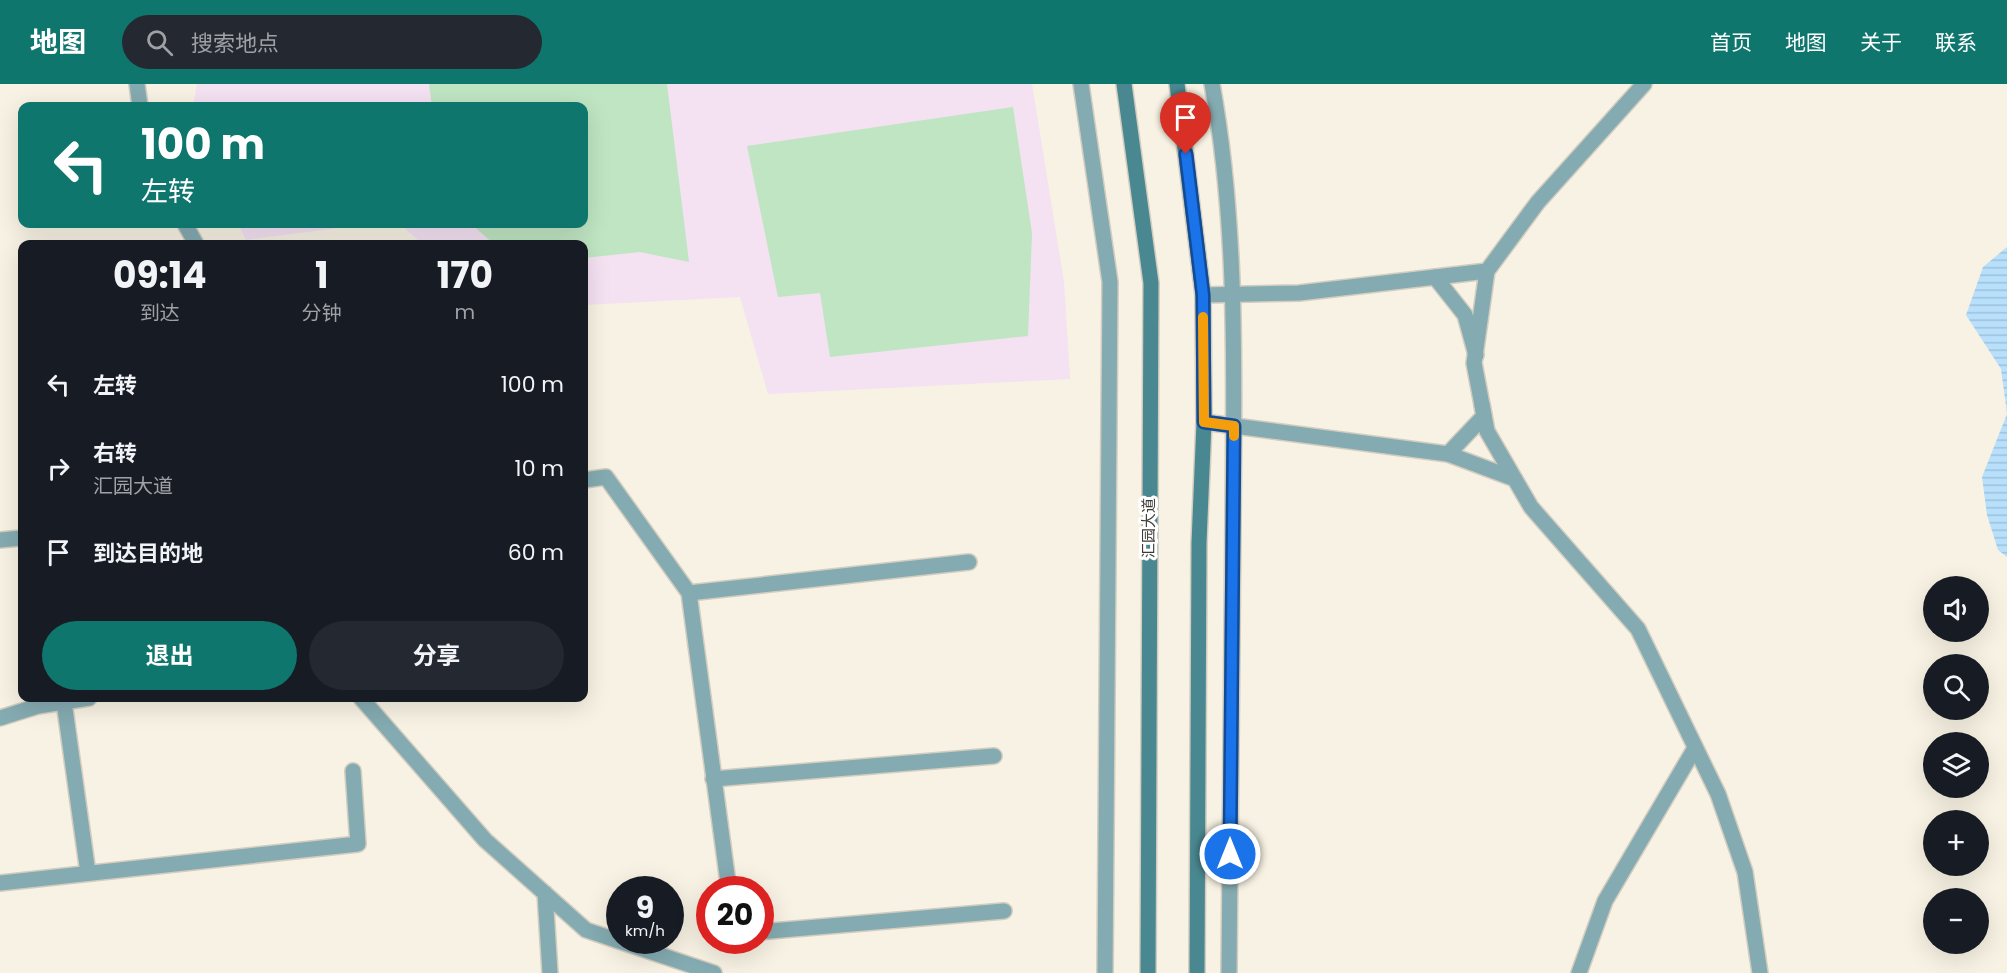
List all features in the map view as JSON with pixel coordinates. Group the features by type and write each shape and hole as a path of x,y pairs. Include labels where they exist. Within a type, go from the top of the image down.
{"main road":[{"name":"汇园大道","path":"1124,84 1151,283 1148,973"},
{"path":"1177,84 1203,295 1204,422 1199,543 1197,973"}],"street":[{"path":"137,84 139,102"},
{"path":"1081,84 1110,282 1105,973"},
{"path":"1212,84 1220,132 1233,294 1229,973"},
{"path":"1644,84 1538,202 1487,271 1474,363 1487,431 1531,507 1638,630 1718,794 1744,872 1760,973"},
{"path":"1203,295 1299,293 1487,271"},
{"path":"1435,277 1465,315 1475,354"},
{"path":"1448,454 1484,416"},
{"path":"1204,422 1448,454 1515,479"},
{"path":"588,479 606,477 689,593 727,876"},
{"path":"0,540 18,538"},
{"path":"689,593 969,562"},
{"path":"0,718 38,706 64,702 88,873"},
{"path":"364,702 485,840 586,930 714,973"},
{"path":"1579,973 1605,901 1695,748"},
{"path":"714,779 994,756"},
{"path":"0,883 358,844 353,771"},
{"path":"545,893 550,973"},
{"path":"774,931 1004,911"}],"shaded area":[{"path":"197,84 1032,84 1064,282 1070,379 768,394 740,297 588,305 588,240 418,240 404,228 588,228 588,102 194,102"},
{"path":"240,228 338,228 246,240"}],"green space":[{"path":"429,84 667,84 689,262 640,252 588,258 588,240 489,240 476,228 588,228 588,102 431,102"},
{"path":"1013,107 1032,233 1028,336 830,357 820,293 778,297 747,146"}],"water":[{"path":"2007,247 2007,413 2001,369 1966,315 1983,267"},
{"path":"2007,414 2007,557 1998,550 1987,515 1982,477"}],"slow traffic":[{"path":"1203,317 1204,422 1234,426 1234,436"}],"route":[{"path":"1186,154 1203,295 1204,422 1234,426 1230,854"}]}
